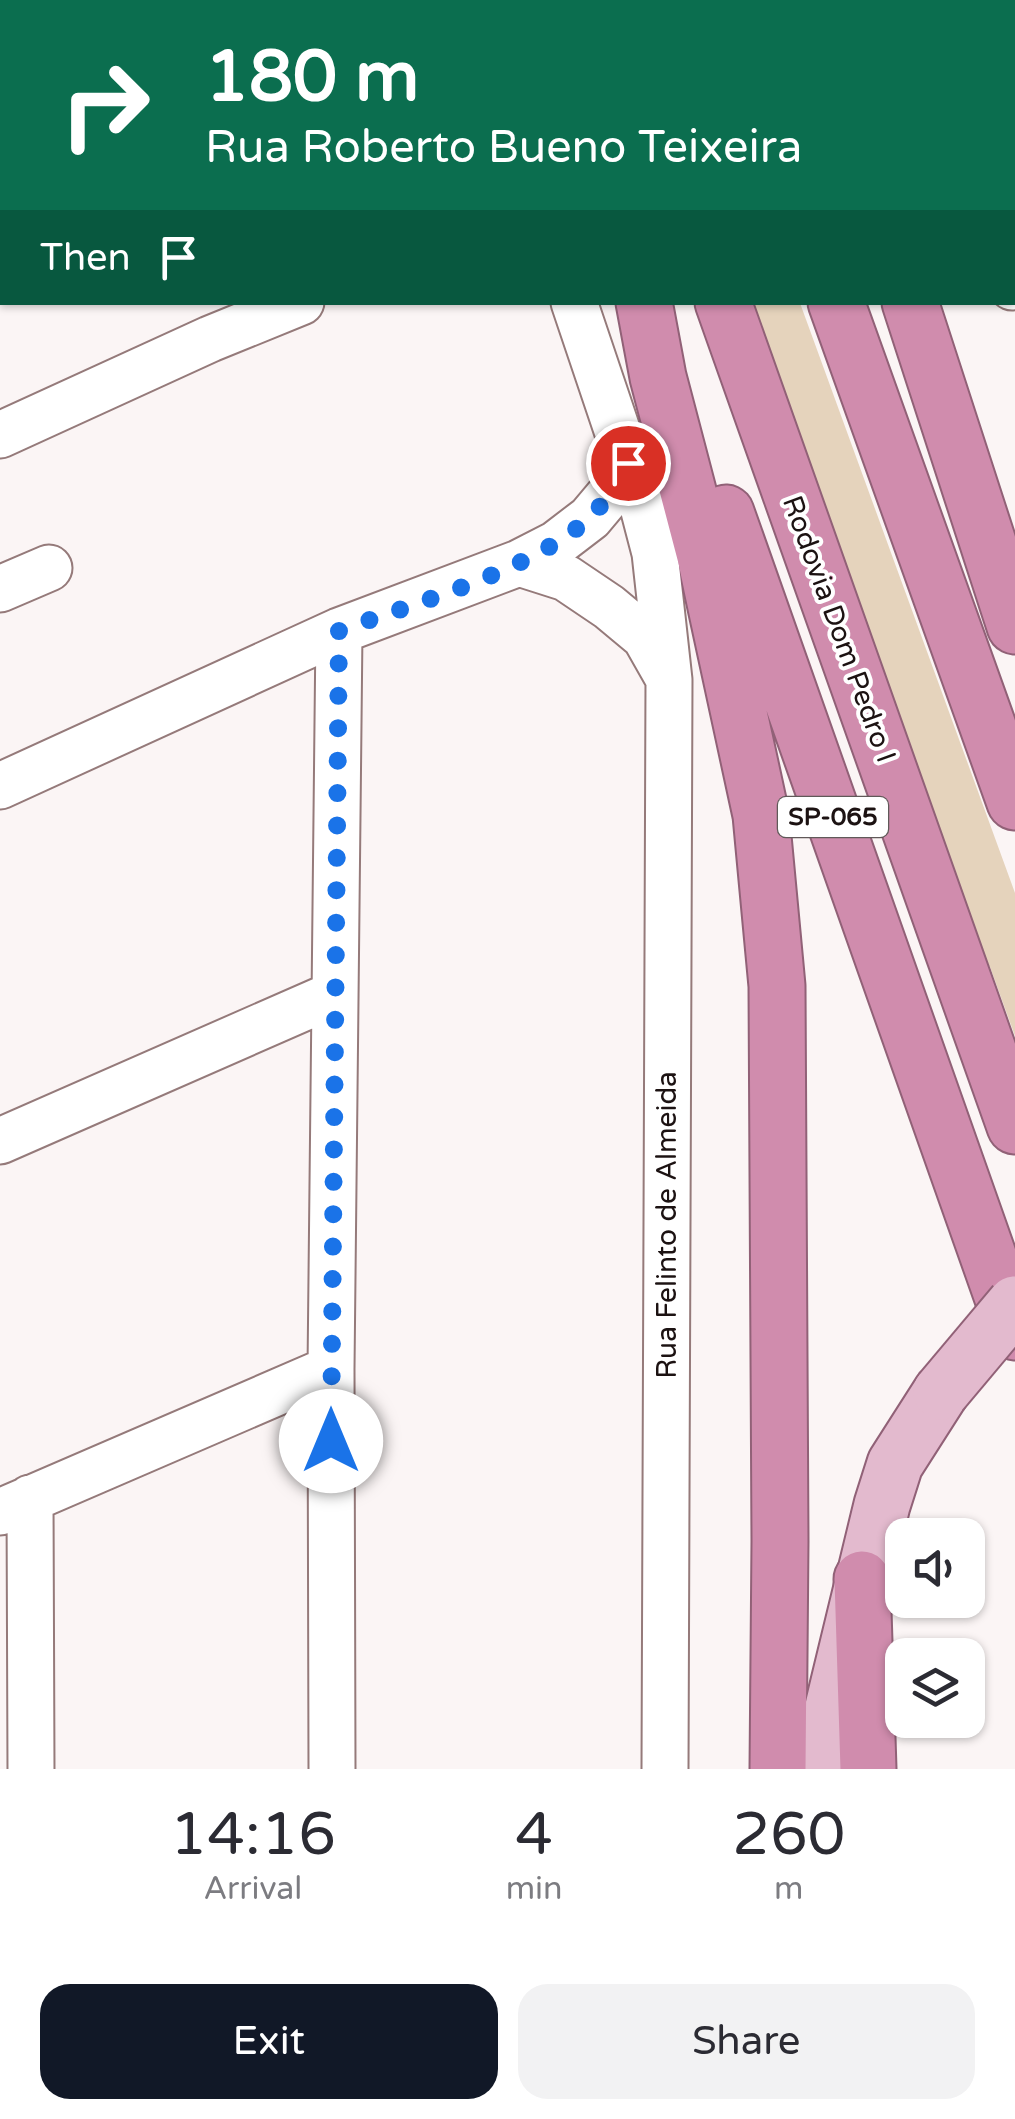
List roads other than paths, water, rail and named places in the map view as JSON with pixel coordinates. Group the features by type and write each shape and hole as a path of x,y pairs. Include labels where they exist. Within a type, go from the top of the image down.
{"highway":[{"path":"648,305 658,377 730,666 762,814 777,986 778,1769"},
{"name":"SP-065","path":"649,305 1015,1332"},
{"name":"Rodovia Dom Pedro I","path":"724,305 1015,1126"},
{"path":"837,305 1015,802"},
{"path":"911,305 1015,626"},
{"path":"912,305 1015,498"},
{"path":"862,1578 868,1769"}],"main road":[{"path":"818,1769 862,1578 896,1464 941,1392 1015,1304"}],"street":[{"path":"0,435 204,321 286,305"},
{"name":"Rua Felinto de Almeida","path":"575,305 655,553 669,680 665,1769"},
{"path":"0,786 339,631 519,563 556,544 590,518 611,493 628,463"},
{"path":"519,563 566,578 609,607 645,638 669,680"},
{"path":"0,589 49,568"},
{"path":"332,1769 331,1368 339,631"},
{"path":"0,1141 335,994"},
{"path":"31,1769 15,1505 331,1368"}]}
